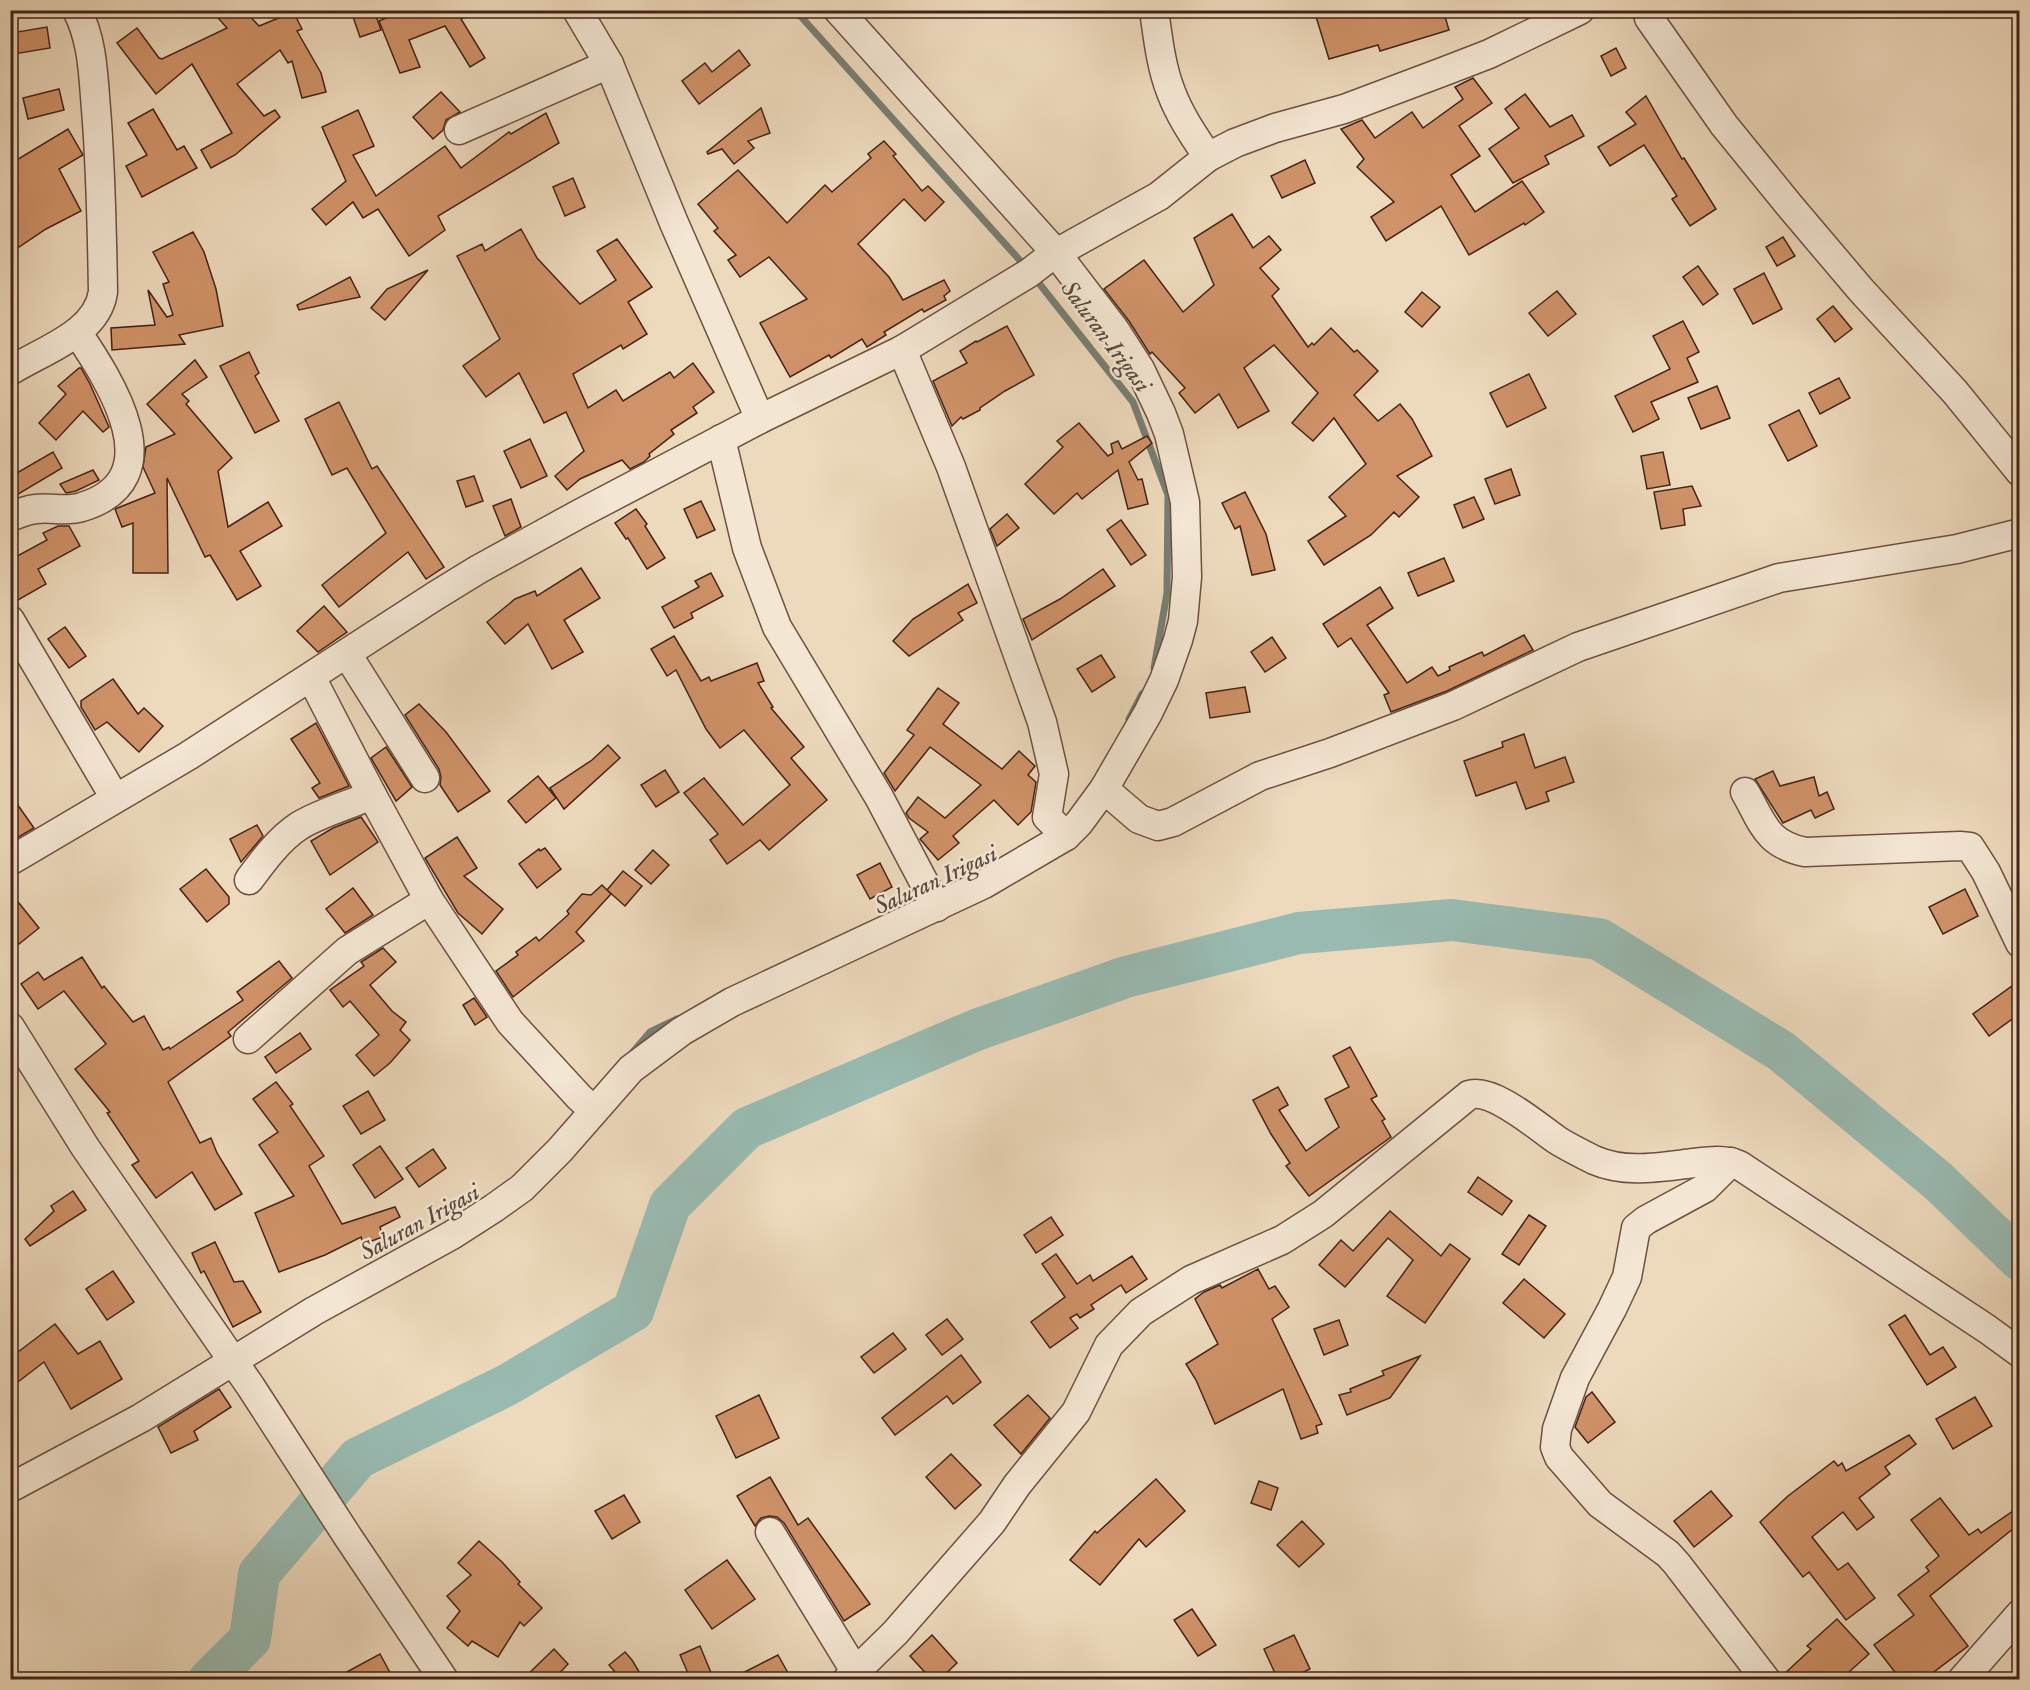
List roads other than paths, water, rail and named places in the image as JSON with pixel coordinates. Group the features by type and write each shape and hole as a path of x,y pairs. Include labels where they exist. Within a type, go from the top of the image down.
{"street":[{"path":"10,370 88,324 102,303 99,144 91,49 86,27 77,10"},
{"path":"578,10 609,64 674,223 759,419"},
{"path":"10,1488 141,1418 232,1359 452,1235 494,1208 522,1188 560,1150 588,1105 631,1068 682,1031 732,1002 932,897 1002,875 1057,828 1078,823 1104,789 1148,712 1164,680 1178,640 1183,621 1187,577 1185,502 1169,434 1144,378 1115,330 1054,254 838,10"},
{"path":"1154,10 1160,54 1170,91 1185,122 1208,157"},
{"path":"10,861 188,756 479,569 759,419 902,350 1029,273 1054,254 1159,196 1208,157 1235,143 1275,128 1344,109 1489,54 1550,17 1580,10"},
{"path":"1647,10 1656,28 1724,125 1781,196 1861,290 1955,392 2019,472"},
{"path":"459,130 609,64"},
{"path":"10,517 25,510 39,508 59,510 84,507 107,495 127,470 130,445 126,425 113,391 77,332"},
{"path":"902,350 951,467 1042,722 1054,774 1057,828"},
{"path":"722,439 747,548 777,627 879,796 932,897"},
{"path":"1104,789 1139,819 1158,826 1173,822 1260,776 1330,753 1454,706 1578,647 1779,578 1957,549 2019,533"},
{"path":"10,620 115,798"},
{"path":"347,654 425,778"},
{"path":"311,677 429,900 510,1022 588,1105"},
{"path":"1745,792 1769,835 1781,845 1791,849 1805,852 1970,847 1986,872 2019,943"},
{"path":"249,880 271,852 295,829 306,822 372,795"},
{"path":"248,1039 347,951 429,900"},
{"path":"10,1027 85,1147 232,1359 444,1680"},
{"path":"770,1532 851,1675 895,1633 992,1522 1017,1485 1076,1412 1109,1345 1141,1312 1191,1280 1282,1240 1323,1214 1469,1095 1476,1093 1485,1095 1525,1116 1559,1141 1595,1160 1622,1169 1720,1160 1731,1162 1840,1230 2019,1353"},
{"path":"1731,1162 1705,1188 1640,1223 1636,1228 1627,1277 1575,1378 1557,1429 1555,1447 1558,1457 1600,1504 1659,1547 1677,1564 1766,1680"},
{"path":"1962,1680 2019,1614"}],"waterway":[{"name":"Saluran Irigasi","path":"795,10 1025,266"},
{"name":"Saluran Irigasi","path":"1034,277 1133,402 1168,495 1167,593 1154,668"},
{"name":"Saluran Irigasi","path":"1129,719 1142,694"},
{"path":"209,1680 250,1639 259,1574 358,1458 507,1385 633,1311 670,1205 747,1128 976,1030 1126,977 1299,933 1452,920 1599,939 1781,1051 1938,1181 2020,1260"},
{"name":"Saluran Irigasi","path":"632,1053 650,1032 677,1019"}]}
